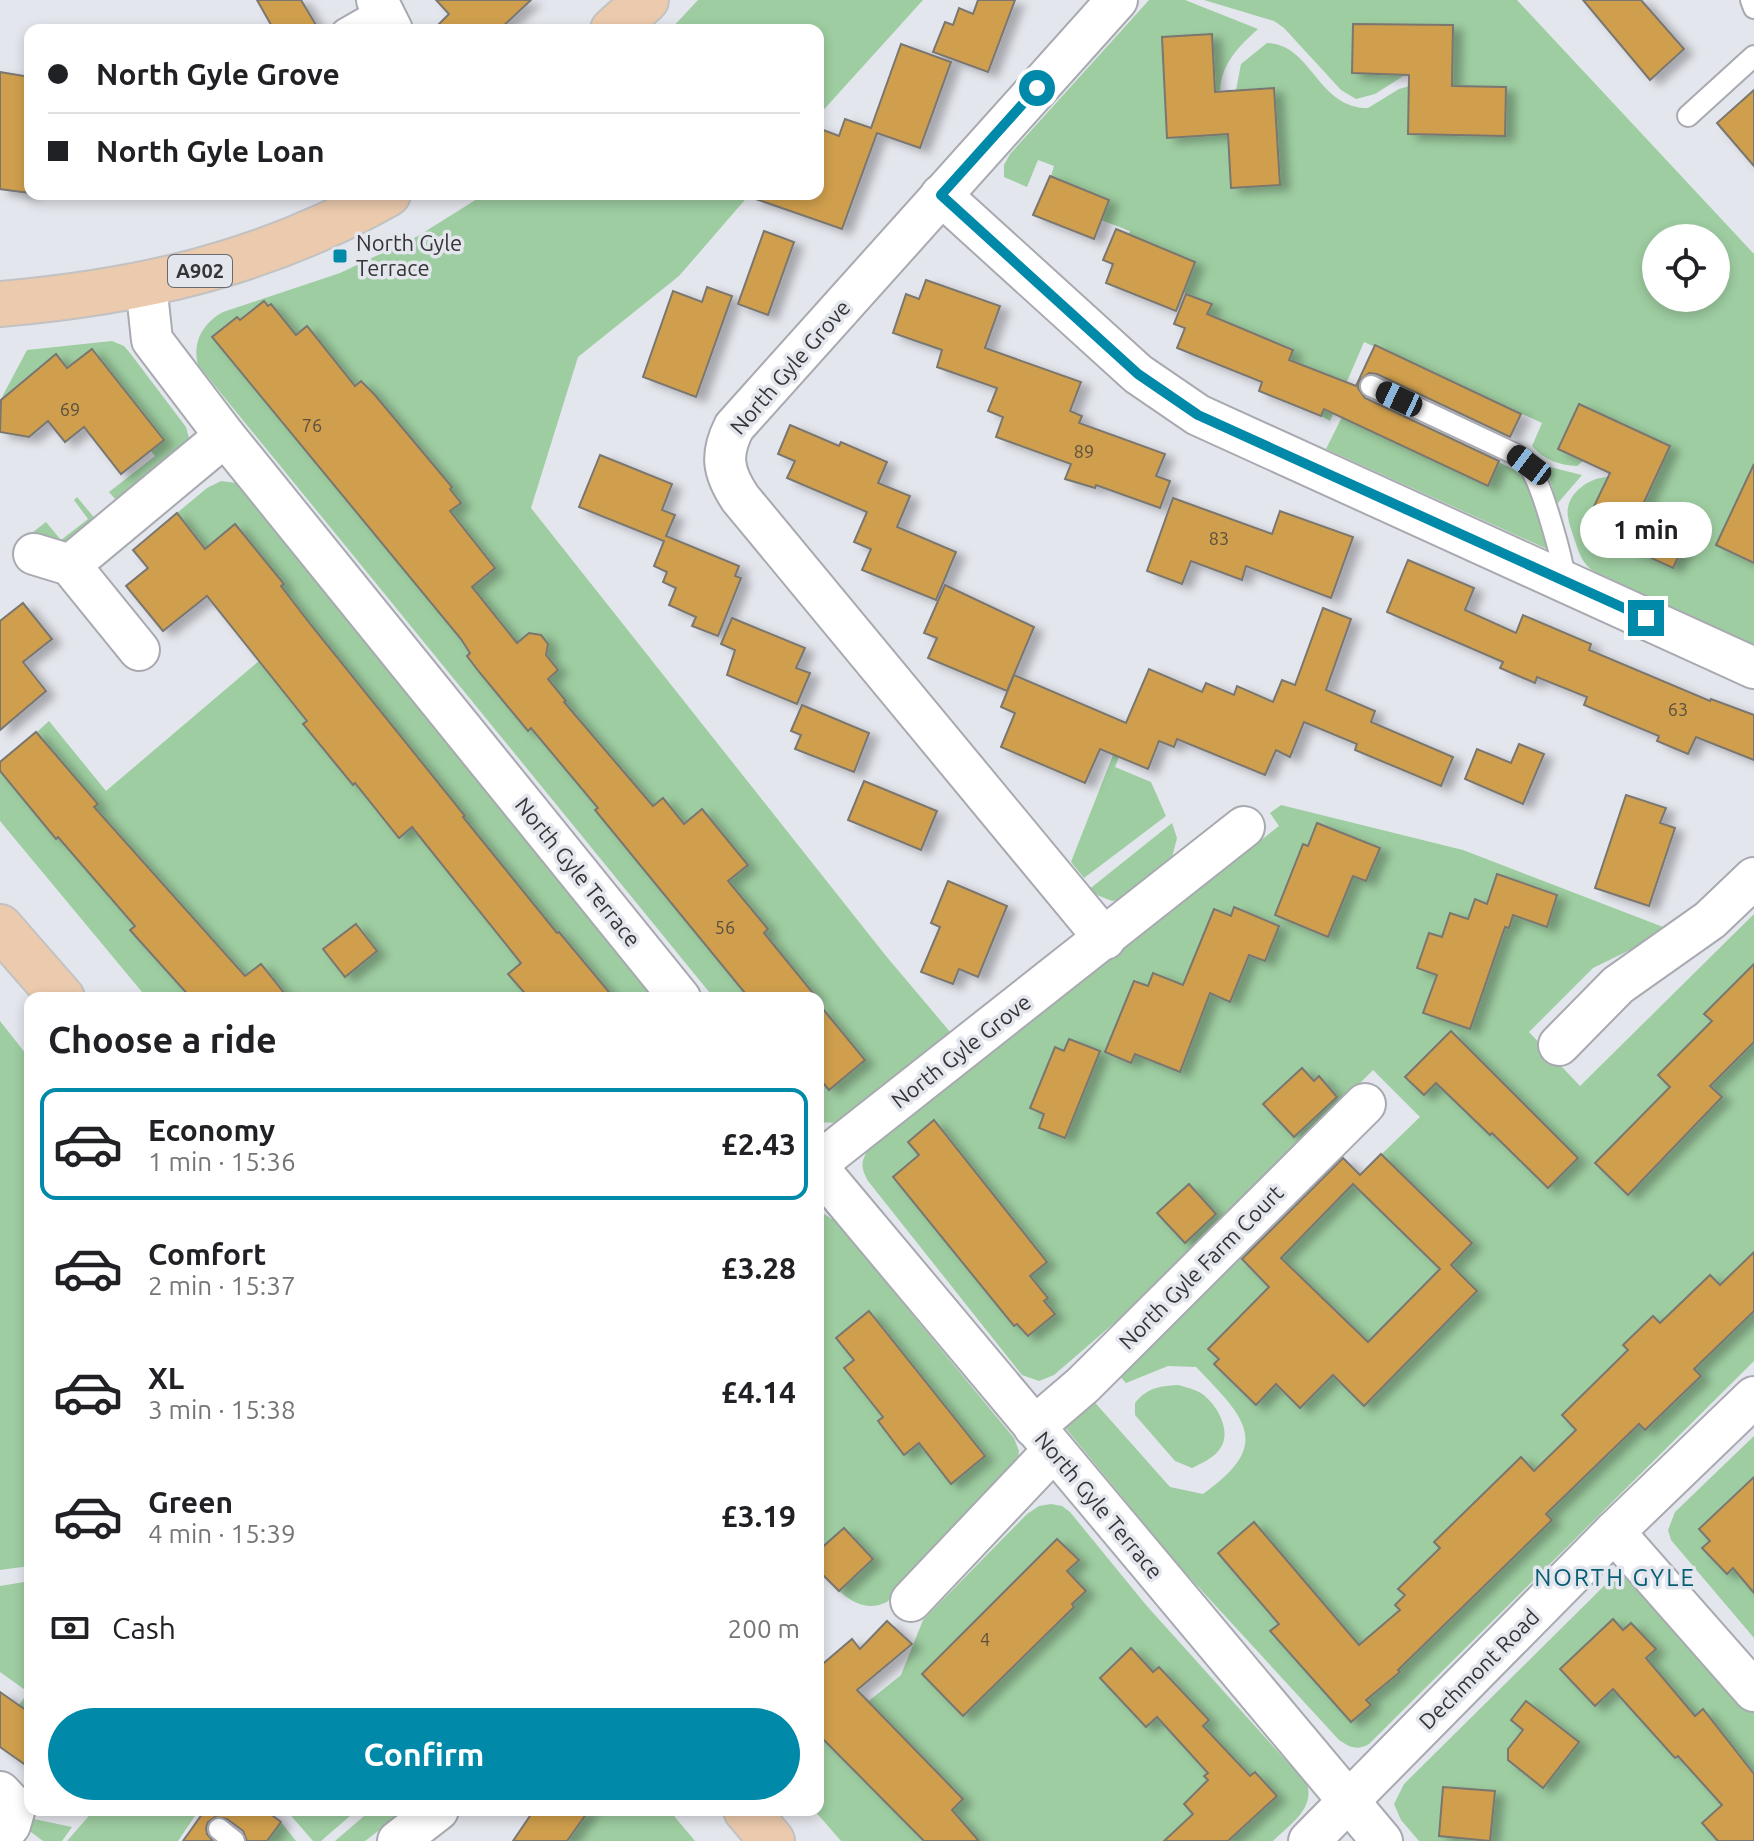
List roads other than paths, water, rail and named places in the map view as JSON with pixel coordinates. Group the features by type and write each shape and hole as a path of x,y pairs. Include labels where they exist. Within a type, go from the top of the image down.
{"main road":[{"path":"620,24 646,0"},
{"name":"A902","path":"0,304 59,299 214,268 290,243 376,200"},
{"path":"5,930 57,992"},
{"path":"751,1816 772,1841"}],"street":[{"name":"North Gyle Grove","path":"1105,939 740,498 729,481 725,445 734,427 1117,0"},
{"path":"941,195 1138,374 1198,415 1754,668"},
{"name":"North Gyle Terrace","path":"146,284 152,340 225,436 675,992"},
{"path":"139,650 52,559 225,436"},
{"name":"North Gyle Grove","path":"824,1160 1244,827"},
{"path":"1559,1045 1618,985 1710,920 1754,878"},
{"name":"North Gyle Farm Court","path":"911,1601 1044,1439 1083,1385 1365,1104"},
{"name":"North Gyle Terrace","path":"824,1172 1382,1841"},
{"name":"Dechmont Road","path":"1309,1841 1614,1532 1754,1397"},
{"path":"1614,1532 1754,1691"},
{"path":"0,1792 15,1808 10,1825 0,1837"},
{"path":"398,1841 430,1816"}],"lane":[{"path":"1751,0 1754,8"},
{"path":"357,24 384,13"},
{"path":"1688,116 1754,56"},
{"path":"1371,386 1513,453 1529,465 1560,553 1565,581"}],"place":[{"name":"North Gyle Terrace","path":"340,256"}],"district":[{"name":"NORTH GYLE","path":"1615,1578"}]}
